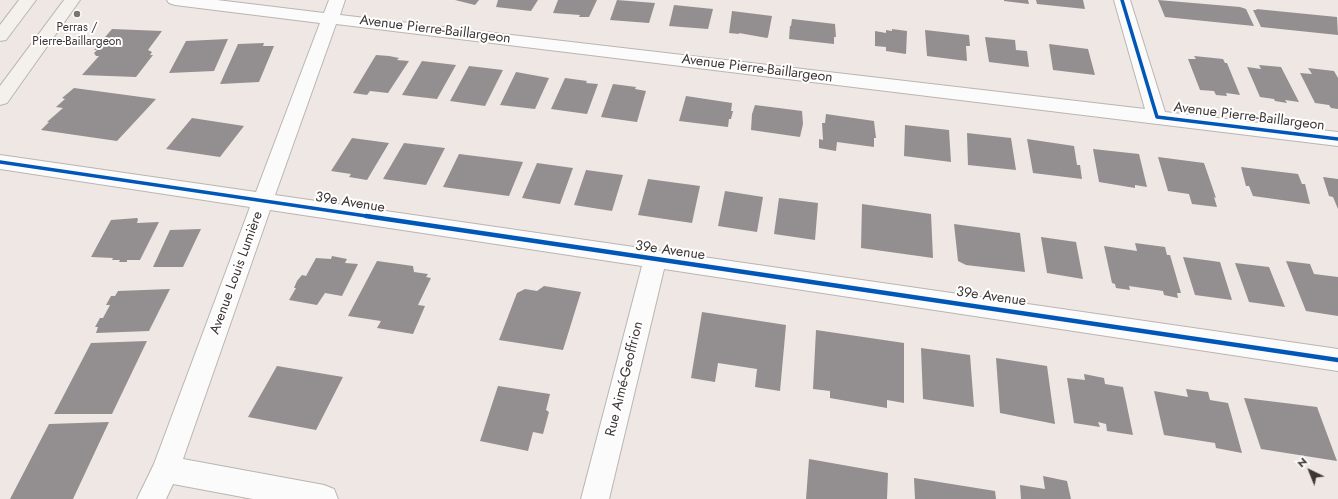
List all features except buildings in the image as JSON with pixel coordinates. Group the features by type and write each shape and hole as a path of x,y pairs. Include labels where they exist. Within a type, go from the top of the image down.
{"main road":[{"path":"0,36 28,0"},
{"path":"0,99 72,0"}],"street":[{"name":"Avenue Pierre-Baillargeon","path":"175,0 334,9 1157,117 1338,139"},
{"path":"1122,0 1157,117"},
{"name":"Avenue Louis Lumière","path":"150,499 166,469 196,382 334,9"},
{"name":"39e Avenue","path":"0,162 1338,360"},
{"name":"Rue Aimé-Geoffrion","path":"596,499 655,260"},
{"path":"166,469 324,499"}],"cycle path":[{"path":"1122,0 1157,117 1338,139"},
{"path":"0,162 1338,360"}],"place":[{"name":"Perras / Pierre-Baillargeon","path":"77,14"}]}
